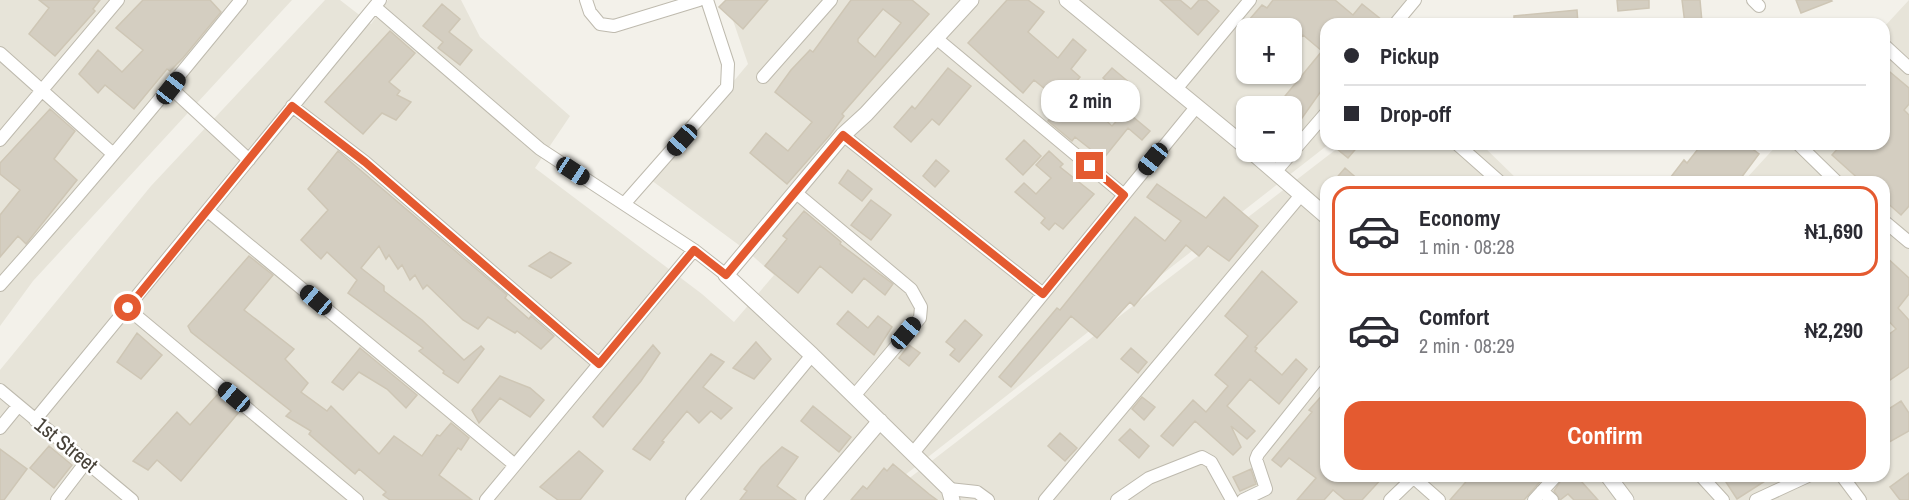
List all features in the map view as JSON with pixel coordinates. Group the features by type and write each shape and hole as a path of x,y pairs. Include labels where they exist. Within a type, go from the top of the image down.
{"street":[{"path":"0,140 118,0"},
{"path":"0,285 112,153 171,88 241,0"},
{"path":"586,0 590,12 600,24 614,27 699,0"},
{"path":"624,204 727,87 728,64 707,0"},
{"path":"763,77 831,0"},
{"path":"726,275 843,135 866,114 971,0"},
{"path":"1067,0 1236,139"},
{"path":"1176,88 1250,0"},
{"path":"1400,18 1415,0"},
{"path":"35,420 377,3 540,149 694,250 726,275 913,453 950,495 977,492 988,500"},
{"path":"936,38 1124,195"},
{"path":"1890,51 1909,68"},
{"path":"0,53 112,153"},
{"path":"171,88 249,160"},
{"path":"292,106 365,162 599,364"},
{"path":"913,453 1197,106"},
{"path":"1276,171 1320,120"},
{"path":"843,135 1043,294"},
{"path":"1464,150 1493,176"},
{"path":"1804,150 1827,176"},
{"path":"1265,162 1320,211"},
{"path":"795,192 910,289 921,308 920,318 854,396"},
{"path":"1046,500 1301,195"},
{"path":"208,210 515,465"},
{"path":"1890,225 1909,242"},
{"path":"486,500 694,250"},
{"path":"128,308 357,500"},
{"path":"692,500 812,355"},
{"path":"1243,500 1266,489 1256,459 1258,454 1320,376"},
{"name":"1st Street","path":"0,390 132,500"},
{"path":"0,428 18,406"},
{"path":"813,500 880,421"},
{"path":"1118,500 1149,478 1203,457 1211,462 1232,500"},
{"path":"57,500 86,462"},
{"path":"1390,500 1408,482"},
{"path":"1420,482 1439,500"},
{"path":"1551,482 1538,496 1552,500"},
{"path":"1612,482 1626,500"},
{"path":"1706,482 1723,500"},
{"path":"1756,500 1795,482"},
{"path":"1846,482 1860,500"}],"shaded area":[{"path":"0,0 292,0 33,281 0,326"},
{"path":"325,0 340,0 371,24 388,0 461,0 480,37 570,116 535,168 702,294 734,322 774,275 747,251 651,180 748,64 726,0 1420,0 1404,18 1320,18 1321,150 873,500 0,500 0,370 151,186"},
{"path":"1909,0 1909,500 881,500 1335,150 1487,150 1514,176 1320,176 1320,482 1890,482 1890,176 1749,176 1772,150 1890,150 1890,21"}],"building":[{"path":"39,0 100,0 93,9 95,11 55,56 29,34 49,8"},
{"path":"143,0 210,0 221,12 183,58 170,71 167,69 134,109 105,85 98,93 79,74 98,50 122,72 143,50 116,28"},
{"path":"726,0 768,0 743,29 719,7"},
{"path":"851,0 912,0 929,14 842,114 844,116 830,135 787,184 750,153 766,133 788,151 812,122 775,92 810,50 813,52","holes":["883,9 901,23 875,57 858,42 858,39"]},
{"path":"1007,0 1028,0 1044,12 1028,32 1058,58 1073,39 1086,50 1071,69 1080,77 1071,88 1112,126 1126,111 1150,131 1142,140 1128,128 1103,159 1075,137 1072,141 1048,121 1062,103 1034,80 1023,93 968,43"},
{"path":"1160,0 1180,0 1191,9 1199,0 1206,0 1219,11 1198,35"},
{"path":"1273,0 1335,0 1353,15 1362,4 1380,18 1320,18 1320,49 1302,36 1302,18 1251,18 1262,5 1267,8"},
{"path":"1617,0 1649,0 1649,8 1618,11"},
{"path":"1682,0 1700,0 1702,18 1684,18"},
{"path":"1796,0 1831,0 1832,1 1801,13"},
{"path":"442,4 460,19 449,32 472,50 460,65 438,48 443,42 423,26"},
{"path":"1577,10 1578,18 1514,18 1514,16"},
{"path":"390,31 415,53 389,82 400,91 397,95 411,102 396,120 382,113 363,134 325,102"},
{"path":"1320,53 1320,92 1302,118 1302,96 1285,96 1295,84 1302,84 1302,75"},
{"path":"948,68 971,86 939,125 932,119 911,142 894,127 912,106 915,109"},
{"path":"1112,68 1137,89 1128,99 1103,78"},
{"path":"1890,72 1909,88 1909,104 1904,110 1909,115 1909,206 1901,215 1890,205 1890,176 1855,176 1832,155 1837,150 1890,150"},
{"path":"50,109 75,131 54,159 77,180 26,244 18,236 0,257 0,215 20,190 0,174 0,163"},
{"path":"1024,140 1041,156 1023,175 1006,159"},
{"path":"1338,150 1355,150 1348,158"},
{"path":"1697,150 1754,150 1759,154 1742,176 1672,176 1684,160 1687,163"},
{"path":"338,151 507,295 505,298 529,319 531,316 554,336 541,349 517,331 515,333 488,317 478,329 463,320 427,285 423,289 415,275 410,280 402,265 398,269 389,255 386,259 379,246 361,268 384,286 384,291 422,320 464,360 481,346 484,349 458,383 419,351 423,348 348,293 357,280 327,252 321,259 301,240 328,210 308,189"},
{"path":"1049,151 1063,164 1060,167 1094,194 1063,229 1055,223 1049,230 1041,223 1045,218 1015,192 1024,183 1036,194 1051,178 1036,165"},
{"path":"936,160 949,171 935,187 923,176"},
{"path":"1345,168 1354,176 1338,176"},
{"path":"848,170 872,189 862,201 839,183"},
{"path":"1157,184 1206,218 1224,197 1258,226 1229,261 1208,246 1199,256 1186,245 1134,306 1130,302 1097,338 1071,316 1011,387 999,377 1057,308 1060,310 1135,217 1165,241 1181,221 1147,197"},
{"path":"871,200 891,215 871,240 851,225"},
{"path":"804,211 841,242 840,244 893,284 885,295 864,278 852,293 820,266 798,293 765,266 787,239 783,236"},
{"path":"550,252 571,263 551,278 529,266"},
{"path":"249,256 273,275 244,310 294,349 285,359 308,383 301,392 327,411 331,406 379,454 394,436 422,456 437,435 440,436 451,423 469,438 461,450 458,448 439,475 472,500 390,500 383,495 386,492 359,469 355,474 309,434 311,431 286,416 291,411 191,332 188,326"},
{"path":"1890,261 1909,278 1909,294 1898,308 1909,320 1909,367 1890,380 1890,334 1896,329 1890,322"},
{"path":"1262,271 1297,302 1255,347 1257,348 1255,351 1282,375 1296,359 1307,369 1279,404 1250,379 1227,406 1255,431 1247,439 1231,426 1241,447 1233,455 1195,421 1173,446 1161,436 1193,400 1206,412 1228,386 1215,375 1248,336 1225,316"},
{"path":"848,311 868,328 878,316 892,327 874,355 837,324"},
{"path":"965,320 982,335 959,362 950,355 955,349 946,342"},
{"path":"137,333 162,355 141,379 117,362"},
{"path":"756,342 771,359 754,379 733,368"},
{"path":"653,345 660,353 641,381 603,427 593,417"},
{"path":"909,345 920,353 909,366 899,358"},
{"path":"360,348 417,395 406,408 387,389 359,372 343,390 332,382"},
{"path":"1131,348 1147,362 1138,373 1121,359"},
{"path":"711,354 724,362 703,387 732,408 721,419 711,411 699,423 687,411 662,441 664,442 650,460 633,449"},
{"path":"500,376 530,388 544,400 530,417 500,398 479,423 472,410"},
{"path":"218,394 239,412 181,481 157,460 148,470 133,461 177,412 190,425"},
{"path":"1142,397 1155,407 1144,420 1132,409"},
{"path":"1320,398 1320,482 1378,482 1362,500 1345,500 1333,490 1324,500 1297,500 1316,478 1289,458 1281,467 1272,460 1312,412 1309,410"},
{"path":"1901,401 1909,413 1909,431 1890,442 1890,408"},
{"path":"813,406 851,437 839,452 801,421"},
{"path":"1130,429 1149,446 1139,458 1119,440"},
{"path":"1060,433 1077,448 1065,461 1048,446"},
{"path":"49,446 72,465 54,488 30,468"},
{"path":"782,447 798,457 777,486 796,500 740,500 747,491 744,489 761,467"},
{"path":"0,449 27,469 4,500 0,500"},
{"path":"579,451 603,471 580,500 558,500 540,487"},
{"path":"893,464 937,500 851,500 863,486 867,489 884,468 887,471"},
{"path":"1251,469 1256,484 1240,491 1233,477"},
{"path":"1909,473 1909,500 1900,500 1890,487"},
{"path":"1466,482 1540,482 1524,500 1450,500"},
{"path":"1560,482 1582,482 1598,500 1574,500 1568,494 1560,500 1554,491"},
{"path":"1726,482 1764,482 1737,499"}],"route":[{"path":"128,308 292,106 365,162 599,364 694,250 726,275 843,135 1043,294 1124,195 1090,166"}]}
